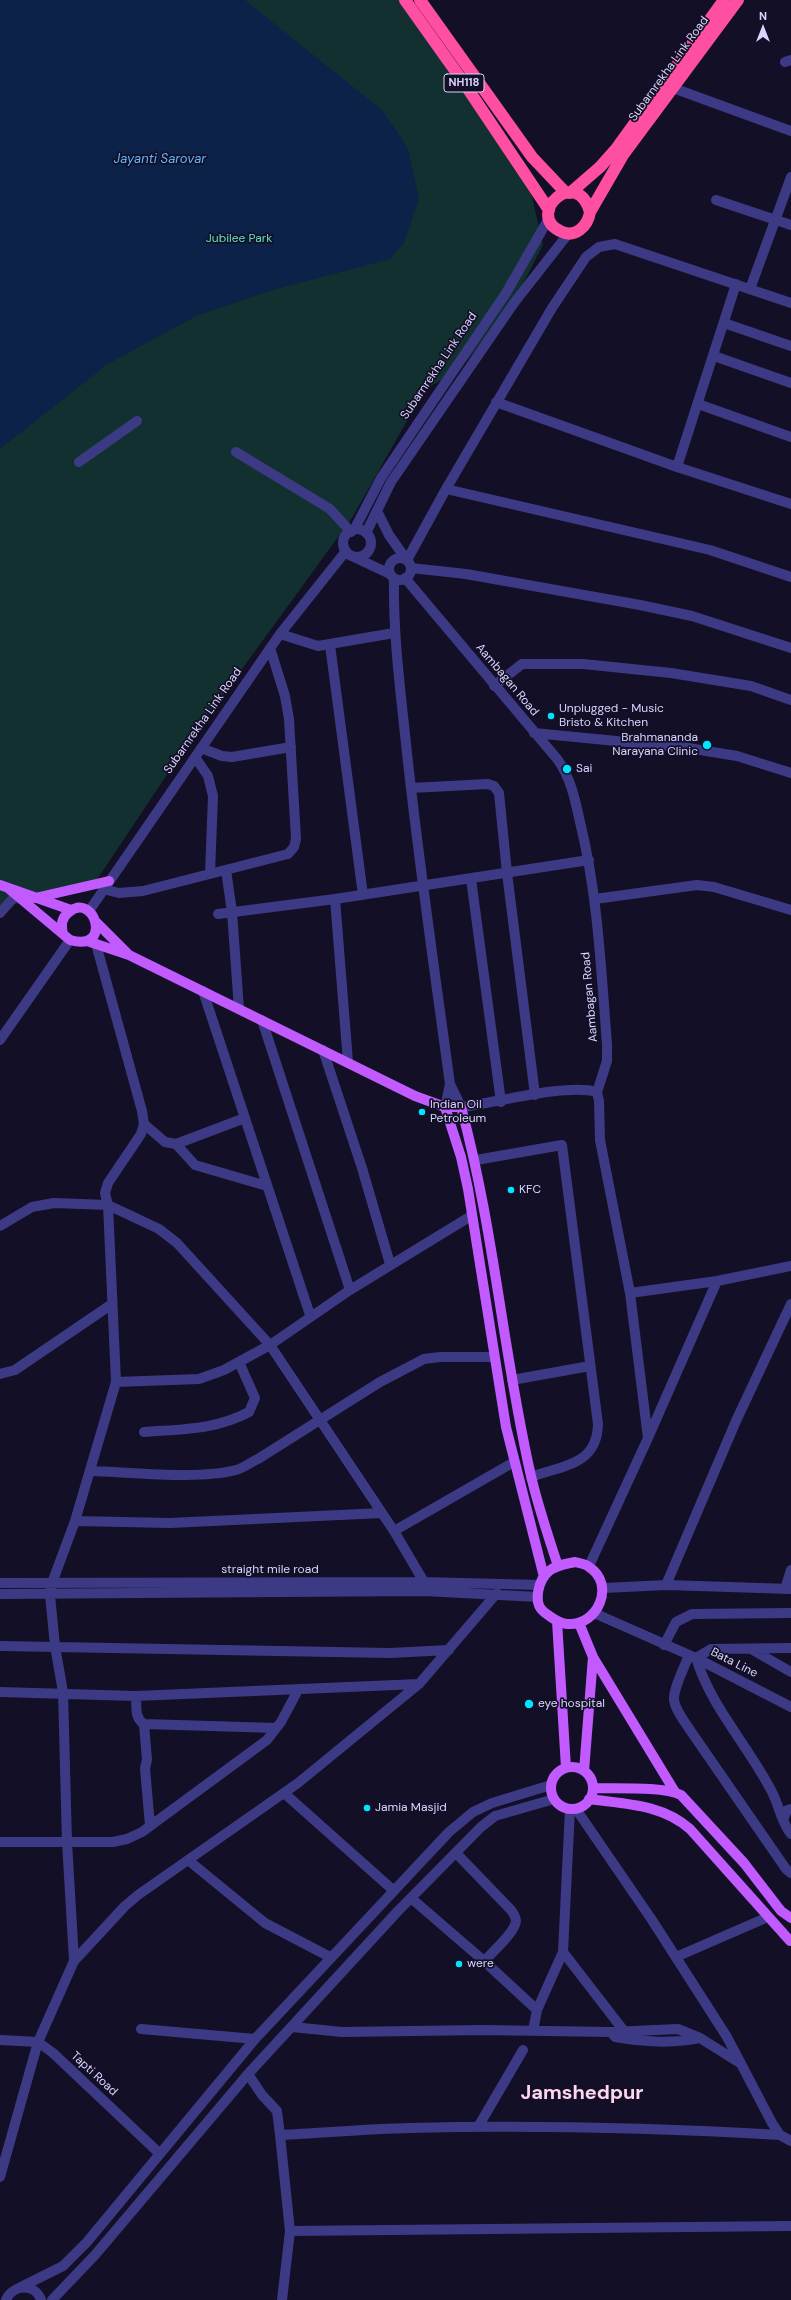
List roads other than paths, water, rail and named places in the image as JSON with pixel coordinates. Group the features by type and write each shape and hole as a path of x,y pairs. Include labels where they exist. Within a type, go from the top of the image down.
{"highway":[{"name":"NH118","path":"405,0 464,83 549,214 556,229 568,234"},
{"name":"NH118","path":"420,0 528,151 568,193 582,197 588,203 590,212"},
{"path":"549,214 552,202 558,196 568,193 600,167 616,148 724,0"},
{"name":"Subarnrekha Link Road","path":"590,212 623,155 738,0"},
{"path":"568,234 577,232 584,227 589,220 590,212"}],"main road":[{"path":"35,898 106,885"},
{"path":"4,886 71,910 80,908 89,911 96,922 129,955"},
{"path":"4,886 66,937 78,943 91,943 129,955 415,1096 445,1107 462,1108 476,1160 512,1380 531,1476 558,1566"},
{"path":"66,937 63,920 71,910"},
{"path":"91,943 96,930 96,922"},
{"path":"445,1107 462,1157 494,1357 514,1462 542,1581"},
{"path":"575,1562 589,1566 600,1577 604,1588 600,1603 594,1613 587,1620 579,1623 567,1624 557,1621 542,1610 538,1597 542,1581 549,1571 558,1566 575,1562"},
{"path":"557,1621 566,1768"},
{"path":"579,1623 593,1658 675,1792 691,1805 744,1863 781,1911 791,1918"},
{"path":"584,1771 566,1768 557,1774 551,1785 554,1799 563,1807 573,1809 584,1805 589,1799 593,1788 591,1781 584,1771 593,1658"},
{"path":"593,1788 675,1792"},
{"path":"589,1799 658,1809 677,1817 690,1829 768,1917 791,1940"}],"street":[{"path":"673,88 791,131"},
{"path":"750,289 791,177"},
{"path":"716,200 791,225"},
{"name":"Subarnrekha Link Road","path":"89,911 280,634 348,553 344,539 352,531 385,472 506,293 549,214"},
{"path":"348,553 364,556 369,551 371,545 366,533 391,482 514,303 568,234"},
{"path":"408,563 446,489 552,308 586,257 599,247 615,244 791,303"},
{"path":"677,467 736,284"},
{"path":"724,324 791,346"},
{"path":"714,356 791,383"},
{"path":"496,402 677,467 791,504"},
{"path":"698,404 791,437"},
{"path":"78,462 137,421"},
{"path":"236,452 330,509 352,531 366,533"},
{"path":"446,489 710,550 791,576"},
{"path":"348,553 392,576 406,578 410,574 408,563 389,535 377,511"},
{"path":"648,1438 630,1293 600,1140 599,1101 597,1092 578,1090 535,1095 462,1108 450,1084 422,886 394,633 392,576 388,569 394,559 400,557 408,563 640,605 692,616 791,648"},
{"name":"Aambagan Road","path":"406,578 494,686 558,760 570,781 589,860 595,899 607,1044 605,1068 597,1092"},
{"path":"280,634 308,644 330,645 394,633"},
{"path":"330,645 363,894"},
{"path":"106,885 119,893 131,892 288,854 294,847 296,839 291,747 285,696 270,648"},
{"path":"494,686 522,664 583,664 671,673 751,686 791,700"},
{"path":"534,733 688,748 737,756 791,773"},
{"path":"201,748 222,756 232,757 291,747"},
{"path":"195,757 208,776 214,796 210,874"},
{"path":"411,788 488,784 494,786 499,793 507,873 535,1095"},
{"path":"218,914 335,899 589,860"},
{"path":"226,870 232,912 239,1009"},
{"path":"471,879 501,1102"},
{"path":"595,899 697,885 714,887 791,910"},
{"path":"0,913 16,895"},
{"path":"335,899 348,1062"},
{"path":"0,1040 66,937"},
{"path":"74,1961 67,1842 63,1692 55,1646 50,1595 52,1583 75,1521 116,1382 108,1205 105,1193 108,1183 141,1134 144,1124 142,1112 91,943"},
{"path":"203,991 310,1316"},
{"path":"262,1020 350,1290"},
{"path":"323,1050 362,1168 390,1264"},
{"path":"445,1107 450,1084"},
{"path":"144,1124 165,1142 176,1144 245,1118"},
{"path":"176,1144 195,1165 267,1186"},
{"path":"476,1160 562,1145 598,1424 598,1435 594,1446 583,1459 531,1476"},
{"path":"0,1226 32,1207 54,1203 108,1205 159,1229 177,1243 270,1345 382,1512 424,1582"},
{"path":"116,1382 199,1379 212,1376 270,1345 310,1316 390,1264 471,1216"},
{"path":"630,1293 717,1281 791,1266"},
{"path":"589,1566 648,1438 717,1281"},
{"path":"0,1374 15,1370 112,1304"},
{"path":"666,1585 736,1421 791,1304"},
{"path":"90,1471 197,1474 218,1473 237,1469 320,1420 380,1382 424,1359 440,1357 494,1357"},
{"path":"144,1432 207,1428 222,1424 250,1412 255,1398 239,1362"},
{"path":"512,1380 590,1366"},
{"path":"394,1531 514,1462"},
{"path":"75,1521 170,1523 382,1512"},
{"path":"604,1588 666,1585 788,1589 791,1570"},
{"name":"straight mile road","path":"0,1583 542,1581"},
{"name":"straight mile road","path":"0,1594 50,1595 424,1591 497,1593 538,1597"},
{"path":"0,2177 38,2042 74,1961 125,1906 153,1883 284,1793 419,1684 497,1593"},
{"name":"Bata Line","path":"594,1613 693,1657 791,1707"},
{"path":"664,1645 676,1622 692,1614 791,1614"},
{"path":"0,1646 390,1652 449,1650"},
{"path":"750,1648 791,1672"},
{"path":"791,1648 711,1649 693,1657 676,1692 674,1700 676,1706 716,1768 786,1869 791,1873"},
{"path":"693,1657 713,1699 772,1792 783,1820 791,1834"},
{"path":"0,1692 63,1692 136,1696 419,1684"},
{"path":"0,1842 120,1840 142,1832 267,1740 276,1728 298,1690"},
{"path":"136,1696 137,1715 139,1720 144,1724 276,1728"},
{"path":"144,1724 147,1760 145,1768 150,1826"},
{"path":"6,2300 13,2291 63,2266 87,2242 159,2153 255,2039 330,1957 449,1832 473,1812 510,1796 551,1785"},
{"path":"284,1793 393,1890"},
{"path":"52,2300 95,2255 248,2074 411,1898 481,1828 495,1816 554,1799"},
{"path":"533,2030 537,2010 563,1952 573,1809"},
{"path":"573,1809 676,1957 727,2037 780,2136"},
{"path":"783,1820 787,1810 791,1809"},
{"path":"456,1853 515,1916 516,1923 511,1932 484,1961"},
{"path":"188,1860 265,1923 330,1957"},
{"path":"411,1898 484,1961 537,2010"},
{"path":"676,1957 768,1917"},
{"path":"563,1952 624,2031"},
{"path":"292,2027 342,2032 533,2030 611,2032 678,2029 700,2038 740,2063"},
{"path":"141,2029 255,2039"},
{"path":"611,2032 615,2038 641,2042 690,2040 700,2038"},
{"path":"0,2040 38,2042"},
{"name":"Tapti Road","path":"38,2042 53,2053 159,2153"},
{"path":"478,2127 523,2050"},
{"path":"248,2074 262,2095 276,2111 280,2135 290,2230 282,2300"},
{"path":"280,2135 408,2128 478,2127 684,2130 780,2136 791,2141"},
{"path":"290,2230 791,2226"},
{"path":"19,2288 33,2290 41,2300"}],"water":[{"name":"Jayanti Sarovar","path":"0,0 245,0 383,111 408,148 419,199 404,243 390,259 273,290 196,316 108,364 0,449"}],"place":[{"name":"Unplugged - Music Bristo & Kitchen","path":"551,716"},
{"name":"Brahmananda Narayana Clinic","path":"707,745"},
{"name":"Sai","path":"567,769"},
{"name":"Indian Oil Petroleum","path":"422,1112"},
{"name":"KFC","path":"511,1190"},
{"name":"eye hospital","path":"529,1704"},
{"name":"Jamia Masjid","path":"367,1808"},
{"name":"were","path":"459,1964"}],"district":[{"name":"Jamshedpur","path":"582,2094"}],"park label":[{"name":"Jubilee Park","path":"239,239"}]}
